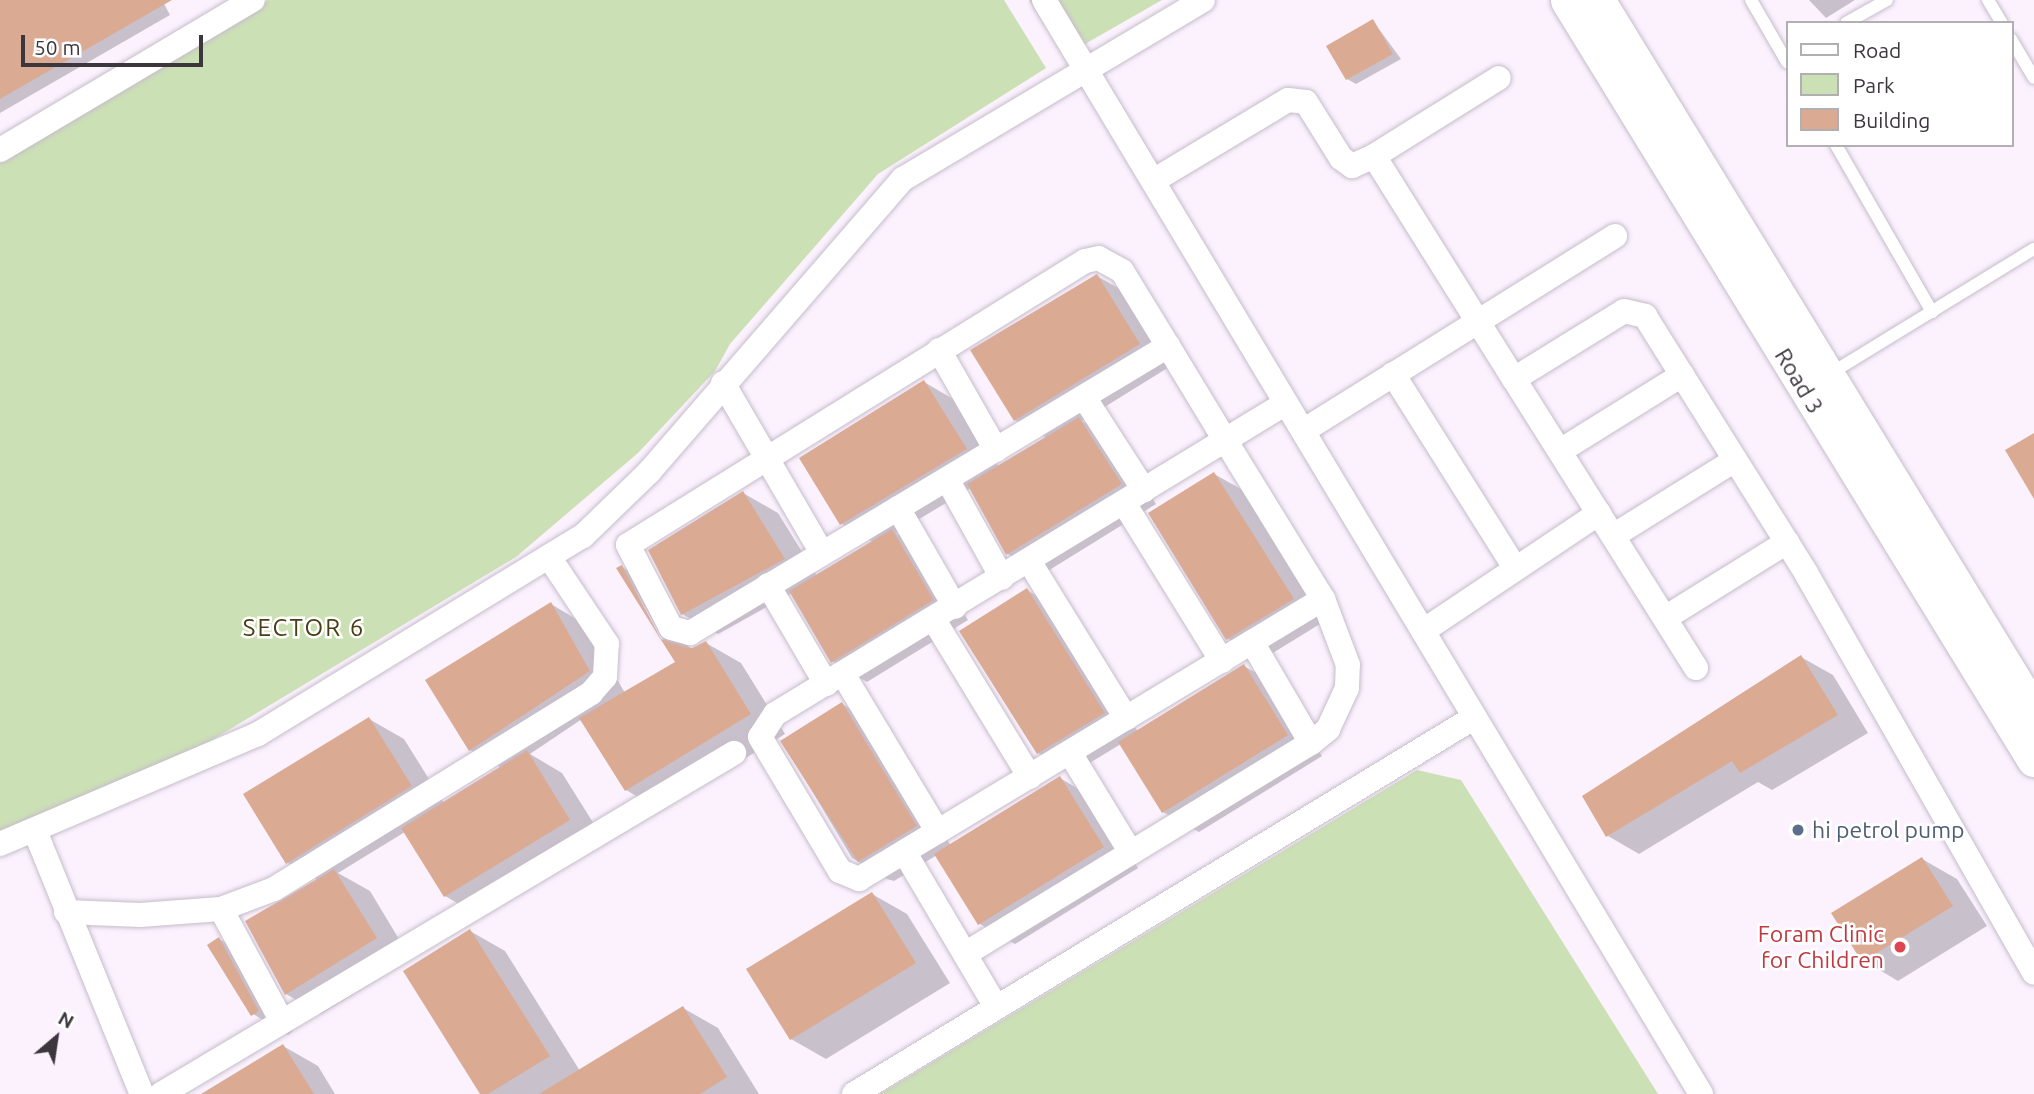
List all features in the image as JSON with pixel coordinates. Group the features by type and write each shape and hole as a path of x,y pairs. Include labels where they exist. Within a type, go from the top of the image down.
{"street":[{"path":"0,150 253,0"},
{"path":"1044,0 1702,1094"},
{"path":"0,844 258,734 549,557 621,501 903,179 1203,0"},
{"name":"Road 3","path":"1568,0 1816,384 2034,713"},
{"name":"Road 3","path":"1597,0 2034,759"},
{"path":"1153,181 1296,98 1306,102 1352,166 1374,156 1499,78"},
{"path":"1374,156 1696,668"},
{"path":"1303,431 1615,236"},
{"path":"965,954 1311,743 1328,729 1347,688 1348,665 1323,599 1225,440 1168,346 1122,271 1099,258 939,349 766,459 635,537 628,552 679,633 691,633 1168,346"},
{"path":"1514,379 1634,309 1682,375 1787,542 2034,973"},
{"path":"939,349 996,450"},
{"path":"1393,374 1514,566"},
{"path":"1560,451 1682,375"},
{"path":"723,383 822,553"},
{"path":"1084,397 1222,661"},
{"path":"1286,403 934,620 765,720 760,737 840,870 859,879 1323,599"},
{"path":"1613,536 1735,460"},
{"path":"947,479 1002,578"},
{"path":"898,508 955,607"},
{"path":"1423,631 1514,566 1599,513"},
{"path":"1665,618 1787,542"},
{"path":"66,912 140,915 221,909 274,888 591,693 605,677 607,644 549,557"},
{"path":"1029,561 1126,718"},
{"path":"768,586 938,832"},
{"path":"934,620 1030,777"},
{"path":"1252,642 1311,743"},
{"path":"854,1094 995,1005 1475,717"},
{"path":"1070,752 1131,853"},
{"path":"161,1094 734,753"},
{"path":"35,831 142,1094"},
{"path":"905,853 995,1005"},
{"path":"221,909 282,1022"}],"lane":[{"path":"1751,0 1786,58"},
{"path":"1850,21 1887,0"},
{"path":"1988,0 2001,21"},
{"path":"2013,42 2034,78"},
{"path":"1837,147 1932,312"},
{"path":"1816,384 2034,249"}],"green space":[{"path":"268,0 1004,0 1046,68 878,174 730,344 715,371 638,453 516,557 192,752 0,831 0,162"},
{"path":"1029,0 1162,0 1064,56"},
{"path":"1417,770 1461,780 1658,1094 880,1094"}],"building":[{"path":"0,0 172,0 0,99"},
{"path":"1373,19 1393,54 1346,80 1326,46"},
{"path":"1097,274 1140,344 1014,421 970,350"},
{"path":"924,380 967,449 840,525 799,458"},
{"path":"1079,417 1122,484 1006,555 967,484"},
{"path":"2034,433 2034,499 2005,450"},
{"path":"1214,472 1294,599 1226,640 1148,513"},
{"path":"743,491 785,559 681,615 648,550"},
{"path":"892,529 934,600 831,663 789,591"},
{"path":"622,565 661,639 692,648 706,641 751,714 625,791 579,718 675,662 616,568"},
{"path":"1027,588 1105,713 1037,754 959,631"},
{"path":"551,602 590,671 469,751 425,680"},
{"path":"1801,655 1838,715 1740,773 1732,761 1606,837 1582,796"},
{"path":"1244,664 1288,735 1162,813 1118,742"},
{"path":"842,702 917,826 858,862 780,741"},
{"path":"369,717 412,786 286,864 243,794"},
{"path":"527,750 570,820 444,897 401,828"},
{"path":"1060,776 1104,847 978,925 934,854"},
{"path":"1922,857 1953,906 1862,962 1831,913"},
{"path":"334,869 377,938 285,995 245,921"},
{"path":"872,892 916,963 790,1040 746,969"},
{"path":"470,929 550,1056 488,1094 480,1094 403,971"},
{"path":"219,937 259,1011 251,1016 207,945"},
{"path":"683,1006 727,1077 700,1094 539,1094"},
{"path":"283,1044 314,1094 201,1094"}],"place":[{"name":"hi petrol pump","path":"1798,830"},
{"name":"Foram Clinic for Children","path":"1900,947"}],"district":[{"name":"SECTOR 6","path":"304,628"}]}
